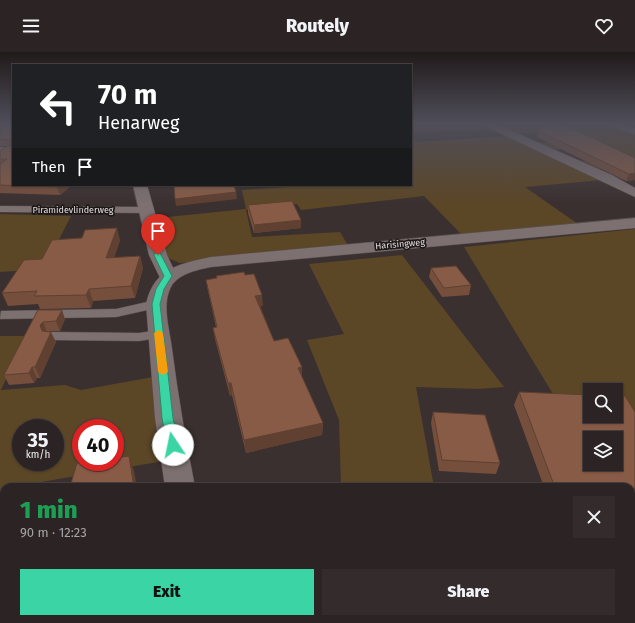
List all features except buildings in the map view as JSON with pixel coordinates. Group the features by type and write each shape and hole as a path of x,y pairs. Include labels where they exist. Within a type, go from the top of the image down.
{"street":[{"path":"548,151 635,193"},
{"path":"140,186 158,255 168,276 160,289 156,304 168,418 179,483"},
{"name":"Harisingweg","path":"168,276 191,266 211,262 635,223"}],"lane":[{"name":"Piramidevlinderweg","path":"0,210 146,210"},
{"path":"1,315 116,313 156,304"},
{"path":"52,336 139,337 159,334"}],"shaded area":[{"path":"412,151 539,151 602,180 525,187 578,224 463,236 424,196 301,210 297,204 246,210 252,237 340,232 349,247 180,263 168,258 161,248 158,218 246,209 242,190 288,187 412,186"},
{"path":"618,151 635,151 635,166 599,169 581,161 631,157"},
{"path":"0,214 71,216 44,269 0,272"},
{"path":"635,229 635,420 623,405 623,383 583,383 583,396 553,394 464,247"},
{"path":"402,255 504,387 479,389 416,387 433,483 341,483 339,420 307,340 344,334 309,264"},
{"path":"0,336 26,336 1,390 65,385 81,390 153,377 164,461 124,468 124,419 72,419 72,471 105,471 35,483 0,483"}],"slow traffic":[{"path":"159,333 163,372"}],"route":[{"path":"158,255 168,276 160,289 156,304 168,418 173,445"}]}
